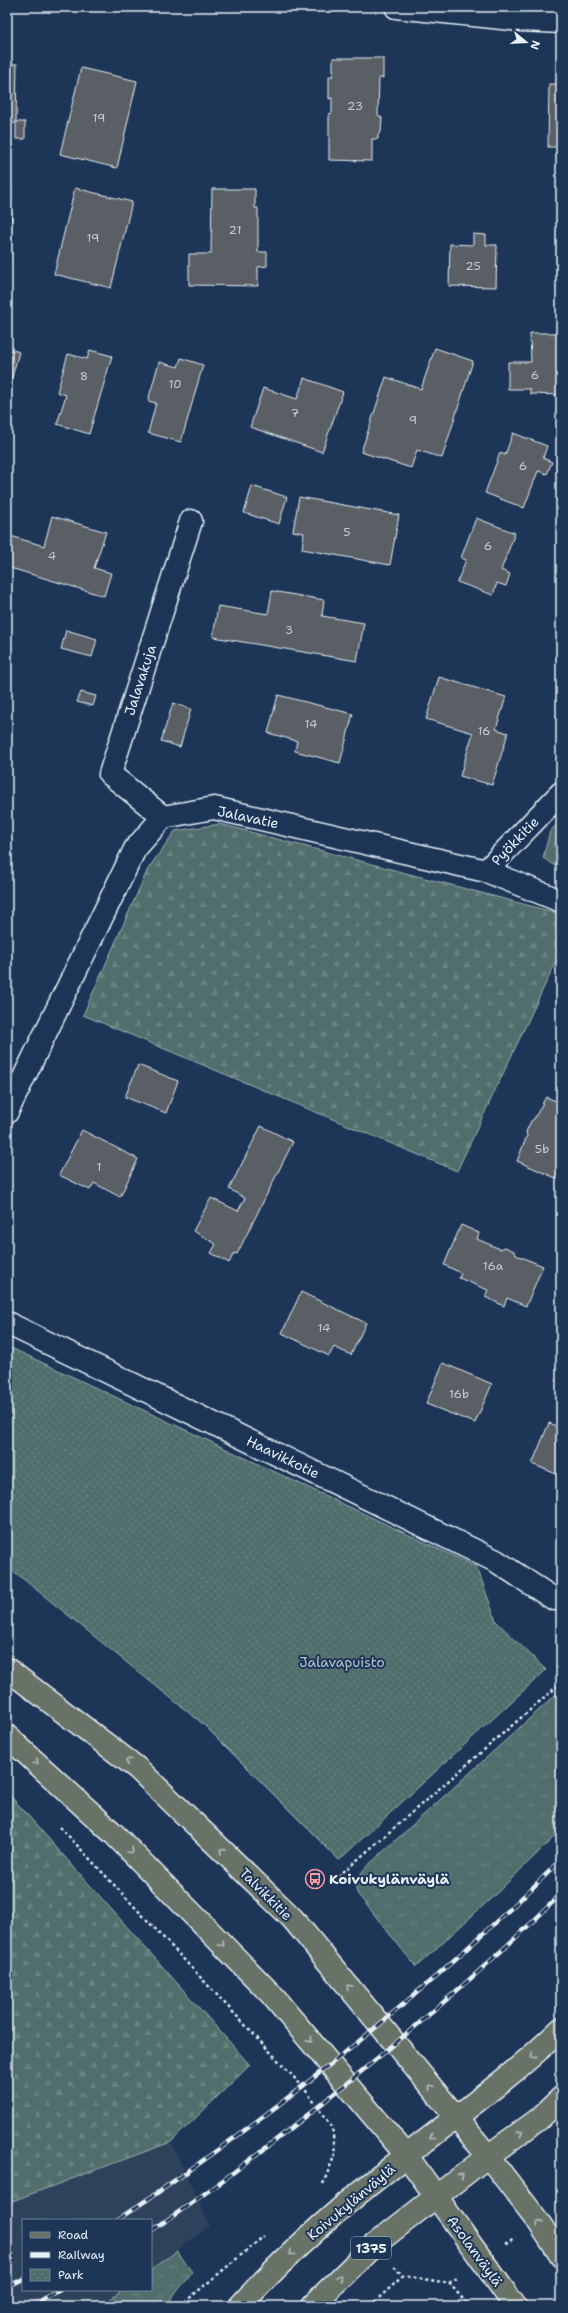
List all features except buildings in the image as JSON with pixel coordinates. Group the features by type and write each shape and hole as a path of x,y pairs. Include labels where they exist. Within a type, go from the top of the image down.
{"main road":[{"name":"Talvikkitie","path":"7,1669 137,1768 292,1918 488,2156"},
{"path":"7,1736 115,1835 270,1993 407,2156 435,2197"},
{"name":"Koivukylänväylä","path":"240,2306 266,2277 340,2209 506,2079 561,2029"},
{"name":"1375","path":"312,2306 374,2245 488,2156 538,2120 561,2098"},
{"path":"488,2156 538,2221 561,2256"},
{"name":"Asolanväylä","path":"435,2197 516,2306"}],"street":[{"path":"396,7 465,11 561,22"},
{"name":"Jalavakuja","path":"163,817 110,774 191,521"},
{"name":"Pyökkitie","path":"486,871 561,793"},
{"name":"Jalavatie","path":"163,817 214,808 486,871 561,901"},
{"path":"7,1112 134,849 163,817"},
{"name":"Haavikkotie","path":"7,1323 496,1561 554,1599"}],"path":[{"path":"334,1880 561,1683"},
{"path":"58,1825 303,2087 332,2126 335,2154 321,2188"},
{"path":"180,2306 266,2234"},
{"path":"370,2306 403,2276"}],"shaded area":[{"path":"171,2142 210,2226 152,2269 152,2219 22,2219 22,2291 122,2291 101,2306 7,2306 7,2203"}],"green space":[{"path":"561,821 561,870 543,858 550,831"},
{"path":"220,824 561,914 561,951 457,1171 83,1015 148,869 175,831"},
{"name":"Jalavapuisto","path":"7,1346 477,1567 496,1621 546,1670 339,1860 203,1724 7,1566"},
{"path":"561,1690 561,1830 498,1892 416,1967 357,1893 355,1884 364,1869"},
{"path":"7,1792 250,2065 171,2142 7,2203"},
{"path":"177,2251 192,2272 166,2306 101,2306 122,2291 152,2291 152,2269"}],"railway":[{"path":"118,2219 234,2138 348,2050 457,1958 561,1860"},
{"path":"152,2230 212,2189 357,2075 431,2013 519,1935 561,1894"},
{"path":"7,2287 22,2280"},
{"path":"31,2306 58,2291"}],"place":[{"name":"Koivukylänväylä","path":"315,1879"}]}
